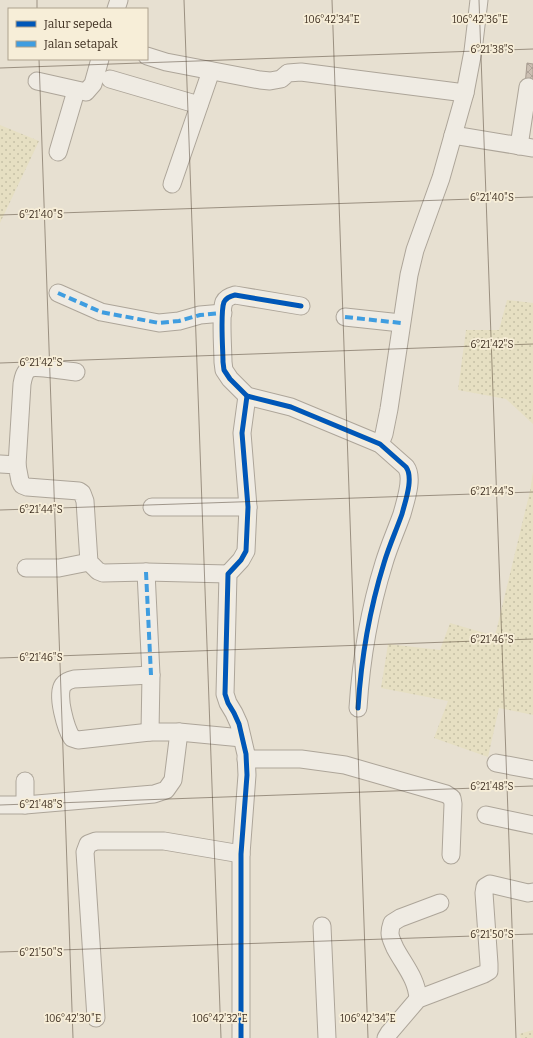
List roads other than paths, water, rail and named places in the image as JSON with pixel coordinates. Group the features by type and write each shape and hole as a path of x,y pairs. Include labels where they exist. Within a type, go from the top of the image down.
{"street":[{"path":"380,444 384,434 402,323 408,274 441,178 465,93 473,52 479,0"},
{"path":"148,56 166,62 270,81 282,79 288,73 301,72 465,93"},
{"path":"37,81 76,91 86,92 93,84 100,60"},
{"path":"172,184 211,71"},
{"path":"110,79 199,105"},
{"path":"453,135 526,147 528,87"},
{"path":"58,152 76,91"},
{"path":"58,293 101,312 159,323 180,321 200,315 223,313"},
{"path":"301,306 235,295 228,297 224,301 223,313 224,370 230,380 247,396 291,407 380,444 409,471 410,477 403,509 384,563 372,610 360,677 358,708"},
{"path":"345,317 402,323"},
{"path":"76,372 35,368 28,370 24,375 8,464 22,485 26,487 79,491 82,493 85,501 89,562 98,571 103,573 146,572 228,574"},
{"path":"241,1038 241,854 247,775 246,759 239,724 225,694 228,574 241,560 246,551 248,507 242,433 247,396"},
{"path":"152,507 248,507"},
{"path":"26,568 59,568 89,562"},
{"path":"146,572 152,675 150,732"},
{"path":"152,675 74,679 67,681 62,686 60,695 68,732 72,738 78,740 150,732 179,732 242,738"},
{"path":"0,805 25,805 154,794 166,790 174,780 179,732"},
{"path":"246,759 301,759 345,765 446,794 452,798 453,804 451,855"},
{"path":"496,763 533,770"},
{"path":"25,781 25,805"},
{"path":"486,815 533,825"},
{"path":"96,1018 85,852 88,844 96,841 164,841 241,854"},
{"path":"386,1038 418,999 489,971 484,893 485,887 490,884 528,893 533,892"},
{"path":"418,999 418,990 415,982 391,939 390,932 392,923 400,918 440,903"},
{"path":"322,926 327,1038"}]}
